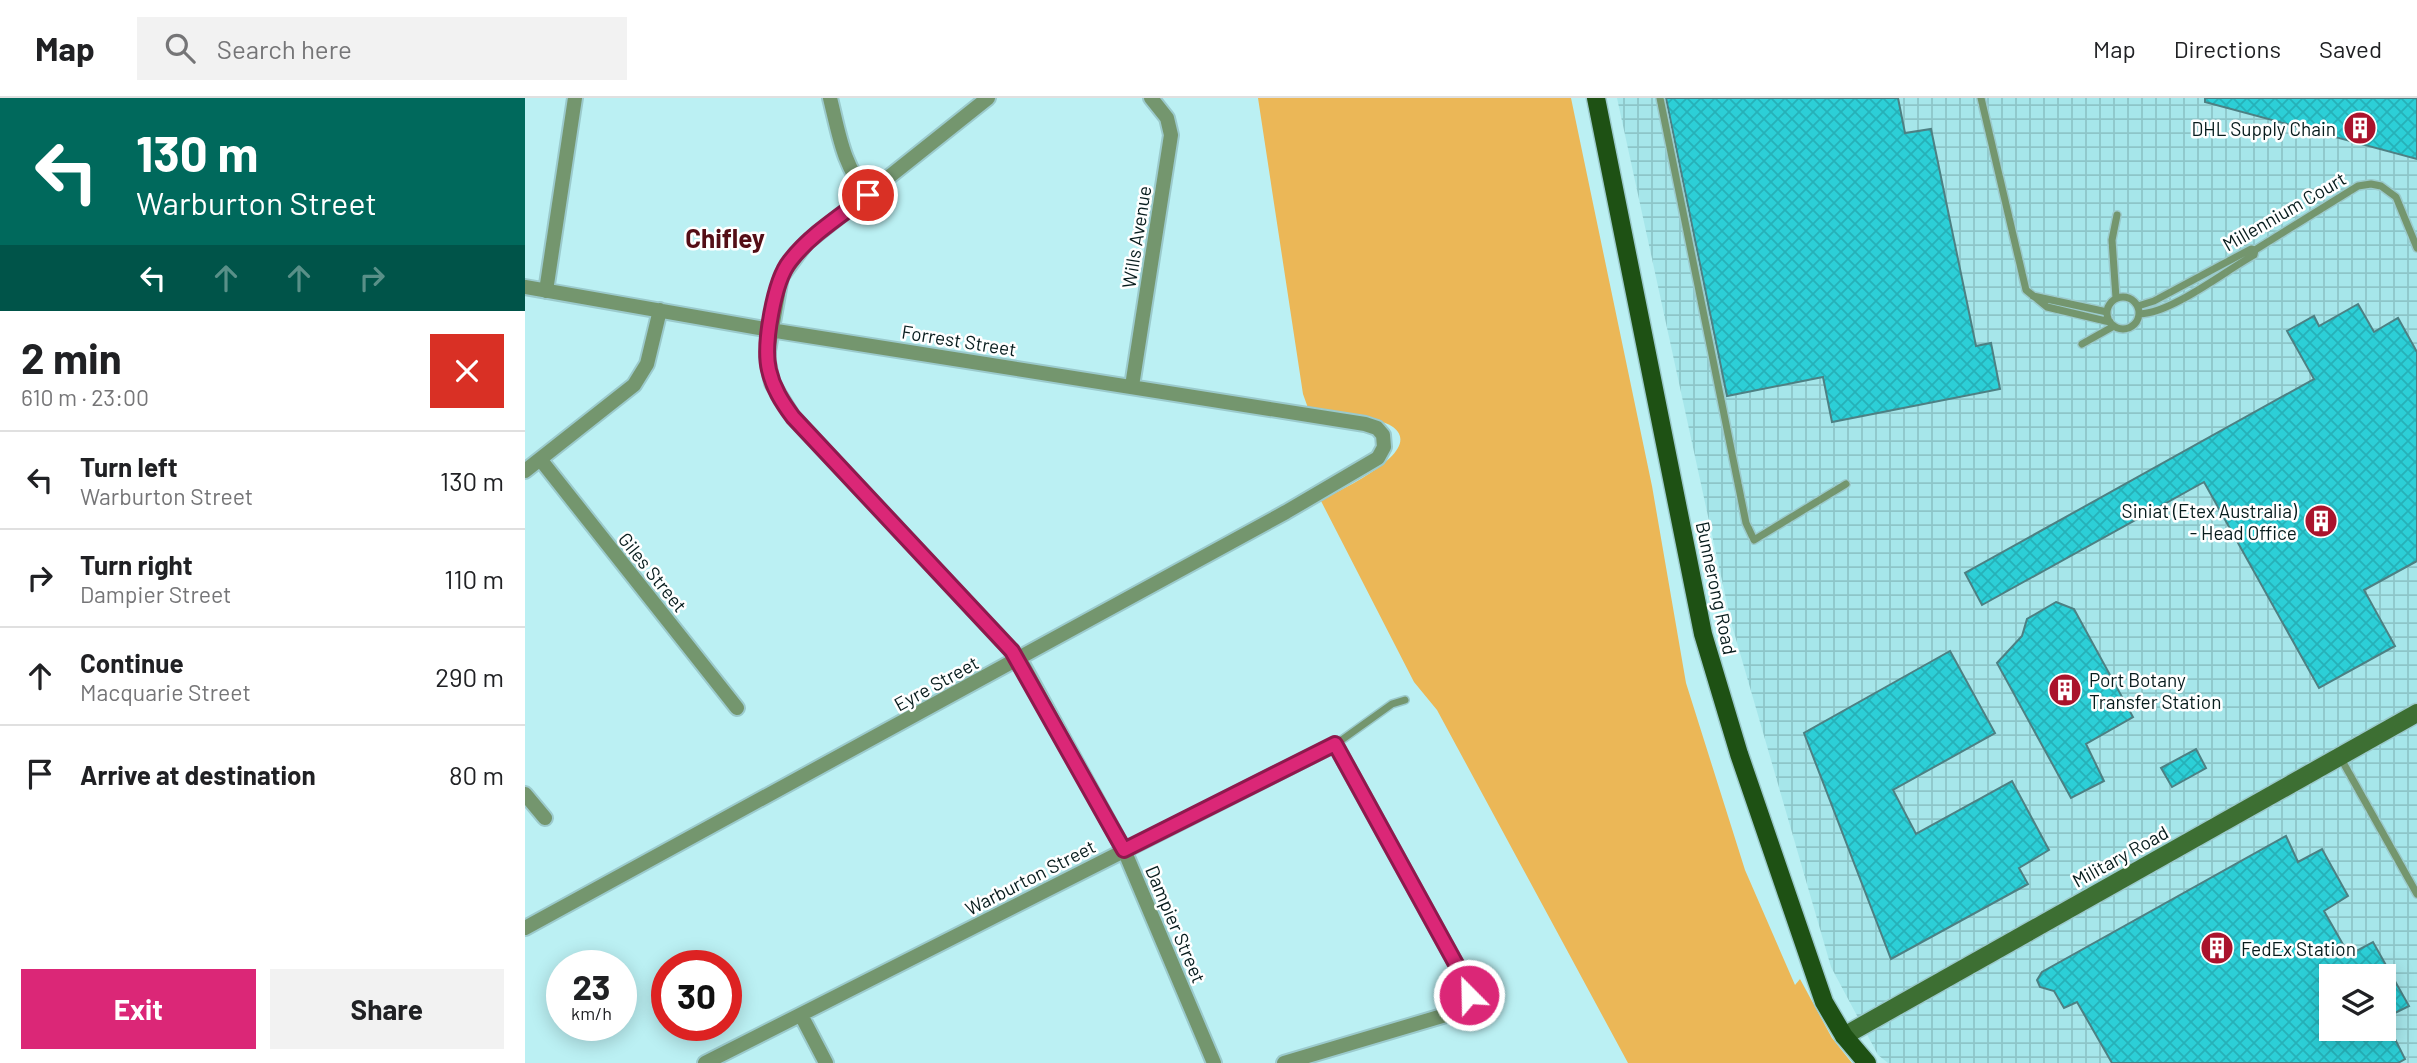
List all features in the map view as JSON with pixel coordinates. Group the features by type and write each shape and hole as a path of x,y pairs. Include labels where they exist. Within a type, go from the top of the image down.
{"main road":[{"name":"Bunnerong Road","path":"1596,98 1703,634 1720,697 1824,1002 1845,1036 1867,1063"}],"street":[{"path":"546,291 575,98"},
{"path":"831,98 844,155 852,176 868,195"},
{"name":"Dampier Street","path":"989,98 807,243 790,260 777,288 767,357 770,375 779,398 793,417 1018,660 1124,850 1215,1063"},
{"name":"Wills Avenue","path":"1132,387 1171,135 1167,118 1151,98"},
{"name":"Forrest Street","path":"525,287 770,330 1365,424 1377,428 1384,435"},
{"path":"525,471 634,385 647,364 660,310"},
{"name":"Eyre Street","path":"525,928 1286,512 1377,458 1384,447 1384,435"},
{"name":"Giles Street","path":"540,459 737,708"},
{"name":"Military Road","path":"1845,1036 2417,713"},
{"path":"1284,1063 1449,1014 1464,1004 1469,995 1467,984 1335,744"},
{"name":"Warburton Street","path":"705,1063 1335,744"},
{"path":"525,794 545,818"},
{"path":"801,1015 826,1063"}],"lane":[{"path":"1660,98 1720,404 1746,523 1754,540 1846,484"},
{"path":"1981,98 2021,278 2026,290 2047,307 2130,328 2139,310 2129,297 2116,298"},
{"name":"Millennium Court","path":"2139,310 2154,312 2186,295 2254,256 2255,250 2358,186 2381,186 2396,197 2417,248"},
{"path":"2107,312 2116,298 2112,240 2117,215"},
{"path":"2033,296 2107,312"},
{"path":"2107,312 2112,324"},
{"path":"2082,344 2112,324"},
{"name":"Warburton Street","path":"1335,744 1392,704 1405,700"},
{"path":"2340,756 2417,894"}],"shaded area":[{"path":"1258,98 1571,98 1652,486 1686,683 1745,870 1795,985 1800,979 1832,1038 1852,1063 1628,1063 1437,710 1414,682 1321,501 1376,469 1398,448 1400,437 1393,427 1385,423 1352,414 1308,408 1303,394"},
{"path":"1617,98 2417,98 2417,1063 1888,1063 1878,1055 1831,967 1731,622"}],"building":[{"path":"1666,98 1898,98 1905,133 1931,129 1976,346 1991,343 2000,389 1832,422 1823,377 1727,396"},
{"name":"DHL Supply Chain","path":"2205,98 2417,98 2417,159 2205,102"},
{"name":"Siniat (Etex Australia) - Head Office","path":"2358,304 2374,332 2398,318 2417,352 2417,561 2364,590 2395,646 2319,688 2204,482 1982,605 1965,573 2314,379 2287,331 2314,316 2319,326"},
{"name":"Port Botany Transfer Station","path":"2056,602 2074,609 2133,717 2086,744 2104,781 2071,798 1997,663 2022,636 2027,619"},
{"path":"1950,651 1995,733 1893,790 1916,834 2012,781 2049,850 2019,868 2028,884 1891,959 1804,733"},
{"path":"2196,749 2206,768 2172,787 2161,768"},
{"name":"FedEx Station","path":"2286,836 2298,862 2322,849 2348,896 2324,911 2349,955 2373,942 2385,964 2319,964 2319,1041 2396,1041 2405,1059 2398,1063 2112,1063 2077,1002 2064,1008 2054,991 2040,987 2037,980 2042,972"},
{"name":"FedEx Station","path":"2396,983 2409,1006 2396,1012"}],"place":[{"name":"DHL Supply Chain","path":"2360,128"},
{"name":"Siniat (Etex Australia) - Head Office","path":"2321,521"},
{"name":"Port Botany Transfer Station","path":"2065,690"},
{"name":"FedEx Station","path":"2217,948"}],"district":[{"name":"Chifley","path":"725,237"}],"route":[{"path":"868,195 807,243 790,260 777,288 767,357 768,368 779,398 793,417 1012,651 1024,667 1124,850 1335,744 1467,984 1469,995"}]}
